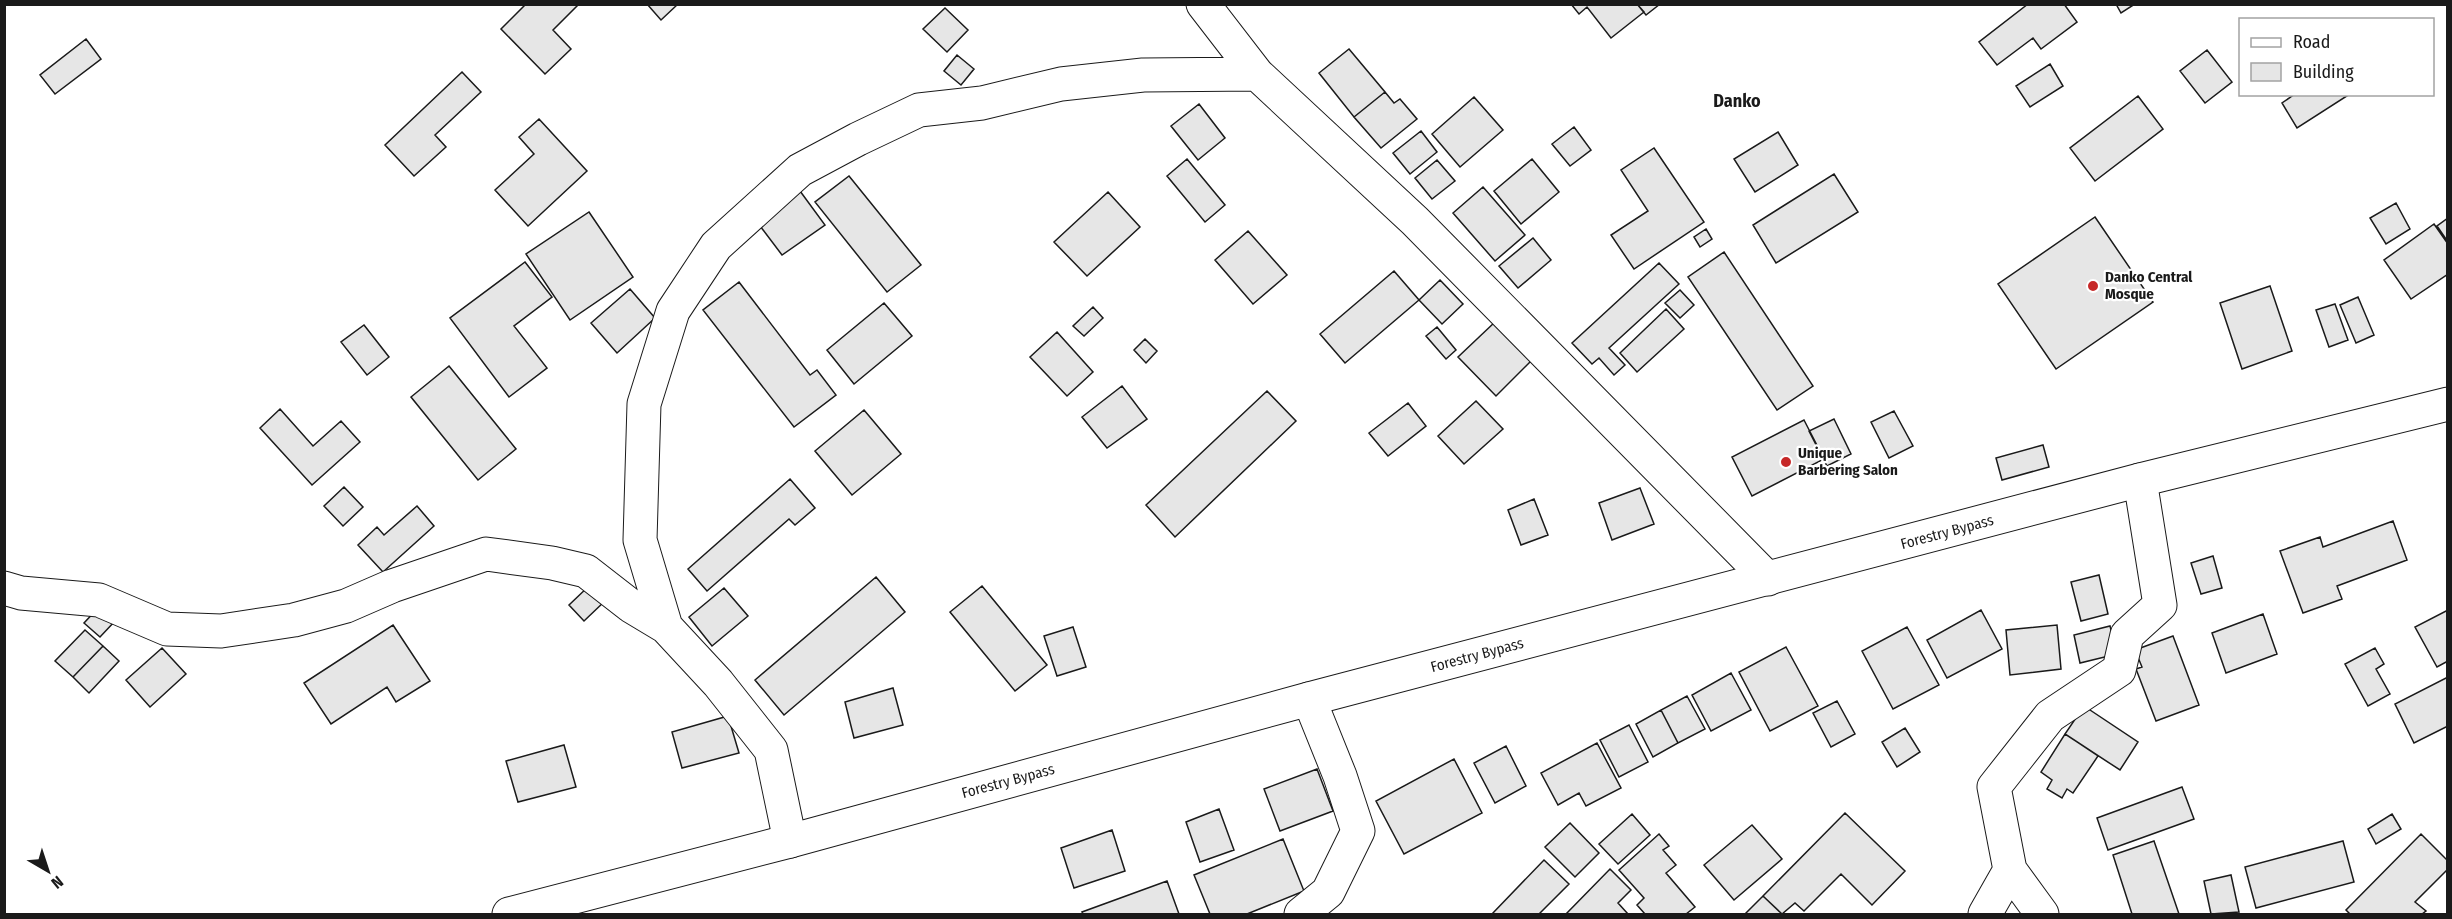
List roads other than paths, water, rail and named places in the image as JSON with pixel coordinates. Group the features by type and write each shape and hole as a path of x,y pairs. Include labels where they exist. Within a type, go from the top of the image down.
{"street":[{"path":"1205,5 1257,74 1415,221 1768,579"},
{"path":"666,627 640,540 644,405 673,311 716,246 800,170 858,139 920,111 982,103 1061,84 1143,75 1257,74"},
{"name":"Forestry Bypass","path":"509,915 790,841 1309,699 2140,480 2448,404"},
{"path":"2042,915 2010,870 1994,787 2050,716 2119,669 2127,635 2160,605 2140,480"},
{"path":"4,588 21,592 99,600 167,629 221,631 294,620 346,606 392,586 486,555 552,563 586,571 631,606 666,627 718,683 771,750 790,841"},
{"path":"1301,915 1328,892 1358,831 1340,776 1309,699"},
{"path":"1985,915 2010,870"}],"place":[{"name":"Danko Central Mosque","path":"2093,286"},
{"name":"Unique Barbering Salon","path":"1786,462"}],"district":[{"name":"Danko","path":"1737,101"}]}
